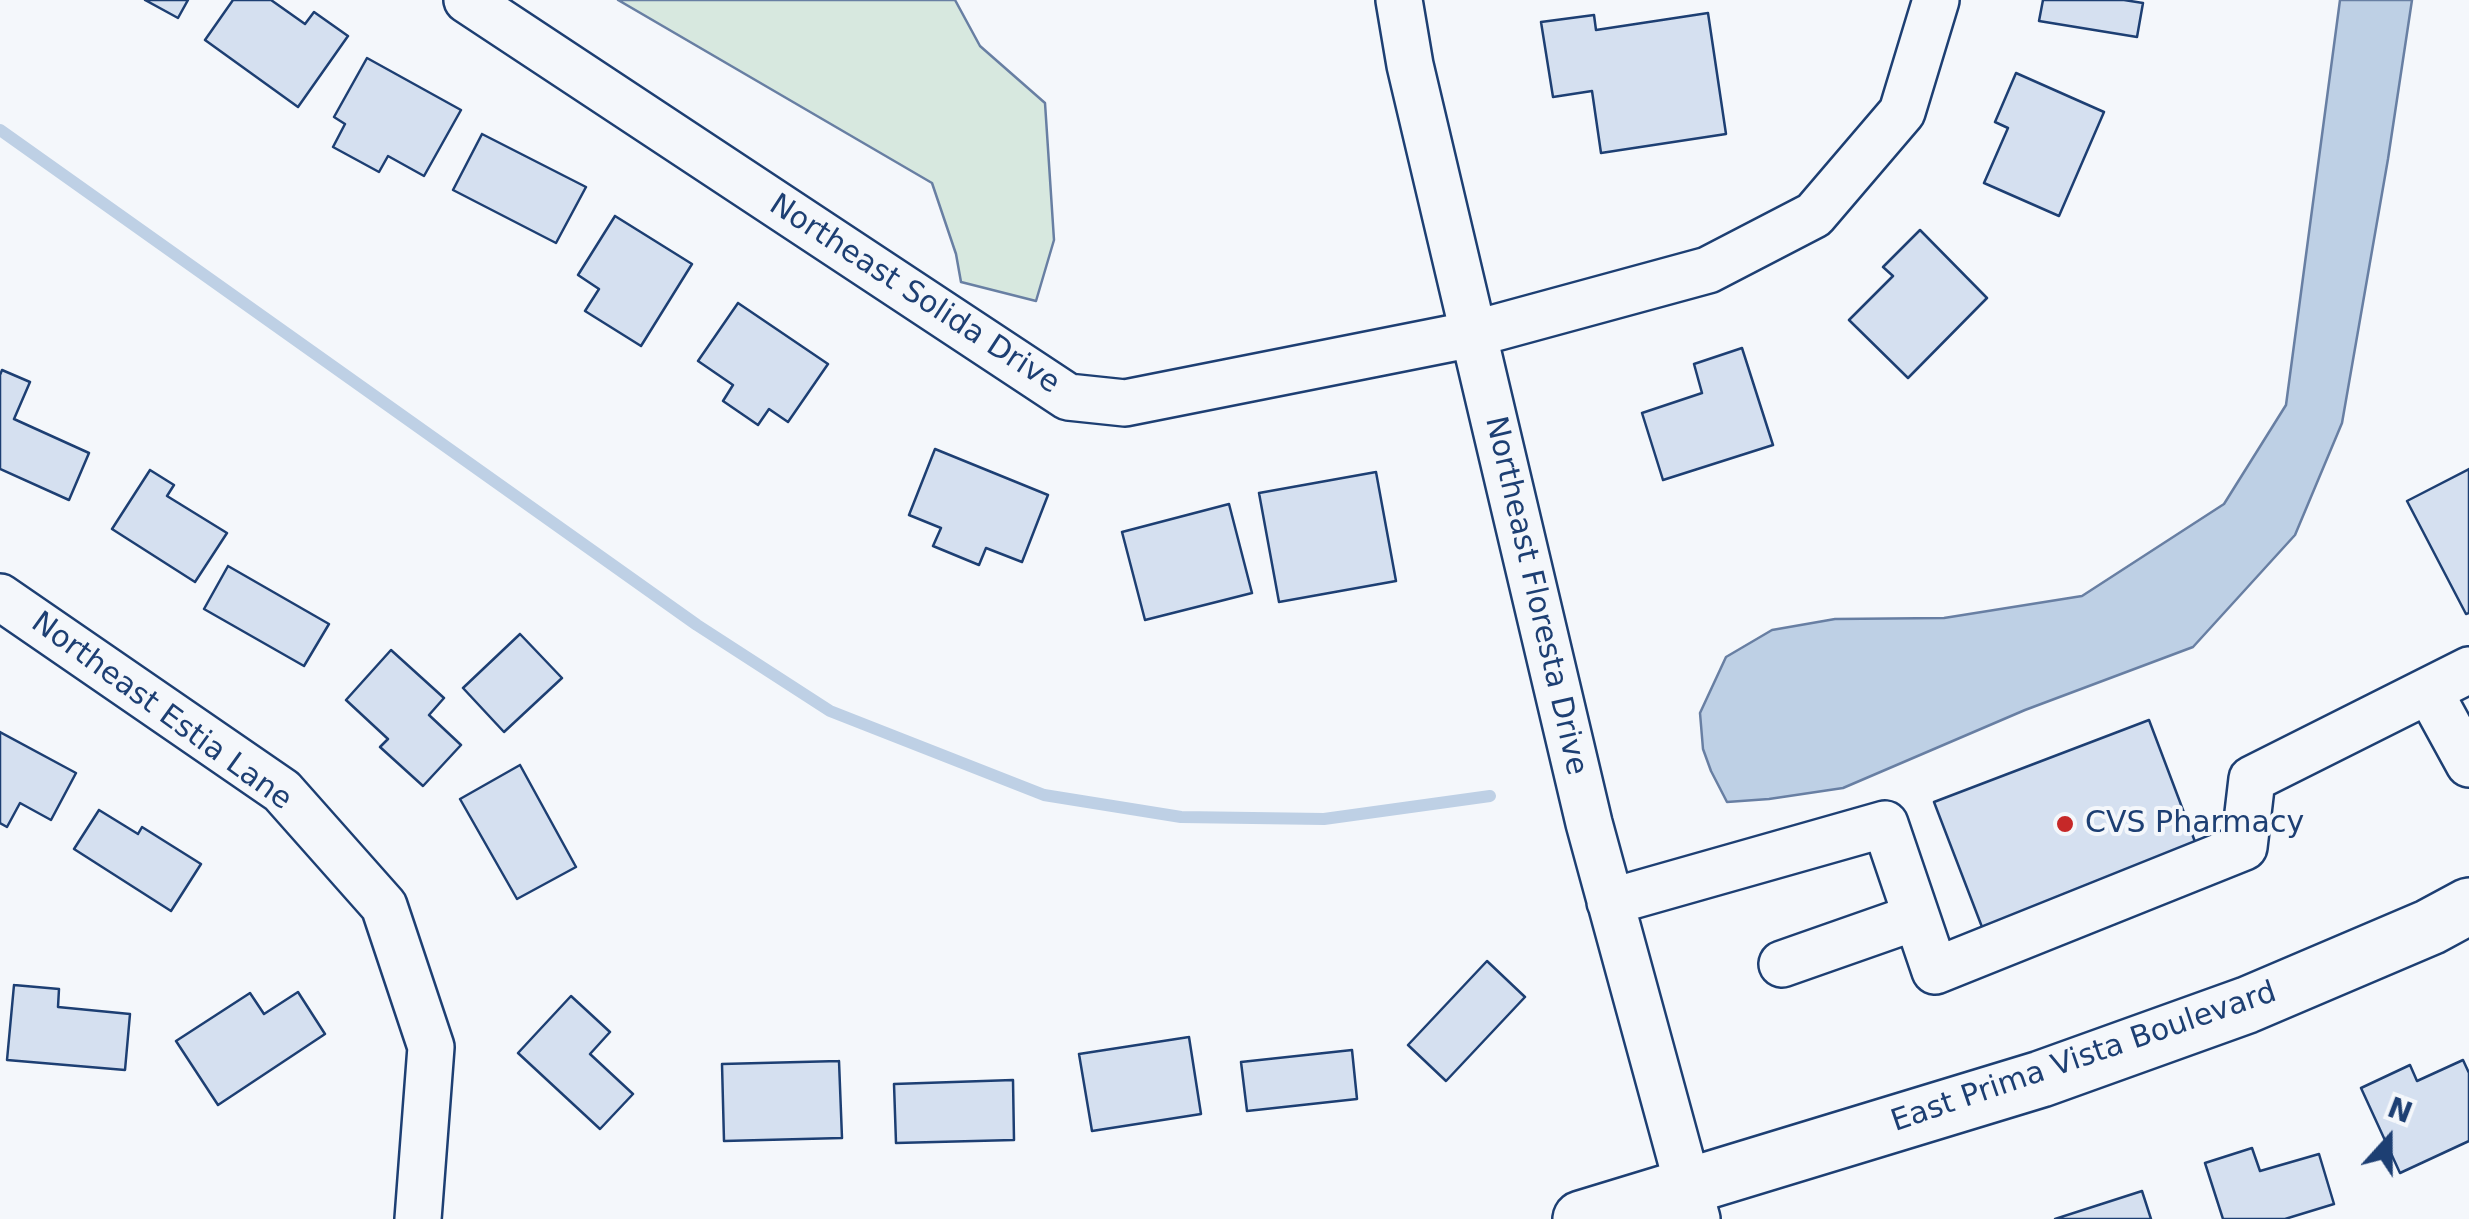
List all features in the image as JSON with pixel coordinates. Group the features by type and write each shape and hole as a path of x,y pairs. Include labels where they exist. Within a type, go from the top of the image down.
{"main road":[{"name":"East Prima Vista Boulevard","path":"1581,1219 1693,1203 2247,1004 2469,906"}],"street":[{"name":"Northeast Solida Drive","path":"466,0 1068,397 1125,403 1473,334 1708,270 1814,215 1902,112 1936,0"},
{"name":"Northeast Floresta Drive","path":"1399,0 1410,64 1589,823 1693,1203"},
{"name":"Northeast Estia Lane","path":"0,597 282,791 384,906 431,1047 418,1219"},
{"path":"1610,902 1885,824 1935,971 2244,847 2252,778 2469,670"},
{"path":"2430,691 2469,764"},
{"path":"1782,964 1916,916"}],"shaded area":[{"path":"618,0 955,0 980,46 1045,103 1054,240 1036,301 961,282 956,254 932,183"}],"water":[{"path":"2340,0 2412,0 2342,423 2295,535 2193,647 2025,710 1843,788 1727,802 1703,749 1700,713 1726,657 1772,630 1835,619 1944,618 2082,596 2224,504 2286,405"}],"building":[{"path":"145,0 188,0 178,18"},
{"path":"233,0 271,0 305,24 314,12 348,36 298,107 205,40"},
{"path":"2043,0 2143,3 2137,37 2039,21"},
{"path":"1708,13 1726,134 1601,153 1592,91 1553,97 1541,22 1594,15 1596,30"},
{"path":"367,58 461,110 424,176 388,156 379,172 333,147 345,124 334,117"},
{"path":"2016,73 2104,112 2059,216 1984,183 2008,128 1995,122"},
{"path":"482,134 586,187 556,243 453,190"},
{"path":"615,216 692,264 641,346 585,311 599,289 578,275"},
{"path":"1920,230 1987,298 1908,378 1849,320 1893,276 1883,267"},
{"path":"738,303 828,364 788,422 769,409 758,425 723,401 733,385 698,361"},
{"path":"1742,348 1773,445 1663,480 1642,413 1702,393 1694,364"},
{"path":"2,370 30,382 14,419 89,453 69,500 0,469"},
{"path":"935,449 1048,495 1022,562 986,548 979,565 933,546 941,528 909,515"},
{"path":"2469,469 2469,613 2466,614 2407,501"},
{"path":"150,470 174,485 167,496 227,533 195,582 112,529"},
{"path":"1376,472 1396,581 1279,602 1259,493"},
{"path":"1229,504 1252,593 1145,620 1122,532"},
{"path":"228,566 329,624 304,666 204,609"},
{"path":"520,634 562,678 504,732 463,688"},
{"path":"391,650 444,698 429,715 461,745 423,786 380,747 388,739 346,700"},
{"name":"CVS Pharmacy","path":"2149,720 2197,847 1982,927 1934,802"},
{"path":"0,732 76,773 51,820 20,803 7,827 0,823"},
{"path":"520,765 576,867 517,899 460,799"},
{"path":"99,810 138,834 142,827 201,864 171,911 74,849"},
{"path":"1487,961 1525,997 1446,1081 1408,1045"},
{"path":"14,985 59,989 58,1007 130,1014 125,1070 7,1060"},
{"path":"298,992 325,1034 218,1105 176,1041 250,993 264,1014"},
{"path":"571,996 610,1032 590,1054 633,1094 600,1129 518,1053"},
{"path":"1189,1037 1201,1114 1092,1131 1079,1054"},
{"path":"1352,1050 1357,1099 1247,1111 1241,1062"},
{"path":"2463,1060 2469,1073 2469,1141 2400,1173 2361,1088 2410,1065 2417,1081"},
{"path":"839,1061 842,1138 724,1141 722,1064"},
{"path":"1013,1080 1014,1140 896,1143 894,1084"},
{"path":"2252,1148 2260,1171 2319,1154 2334,1204 2285,1219 2223,1219 2205,1163"},
{"path":"2142,1191 2151,1219 2055,1219"}],"waterway":[{"path":"0,130 697,625 830,711 1044,795 1181,817 1324,819 1490,796"}],"place":[{"name":"CVS Pharmacy","path":"2065,824"}]}
